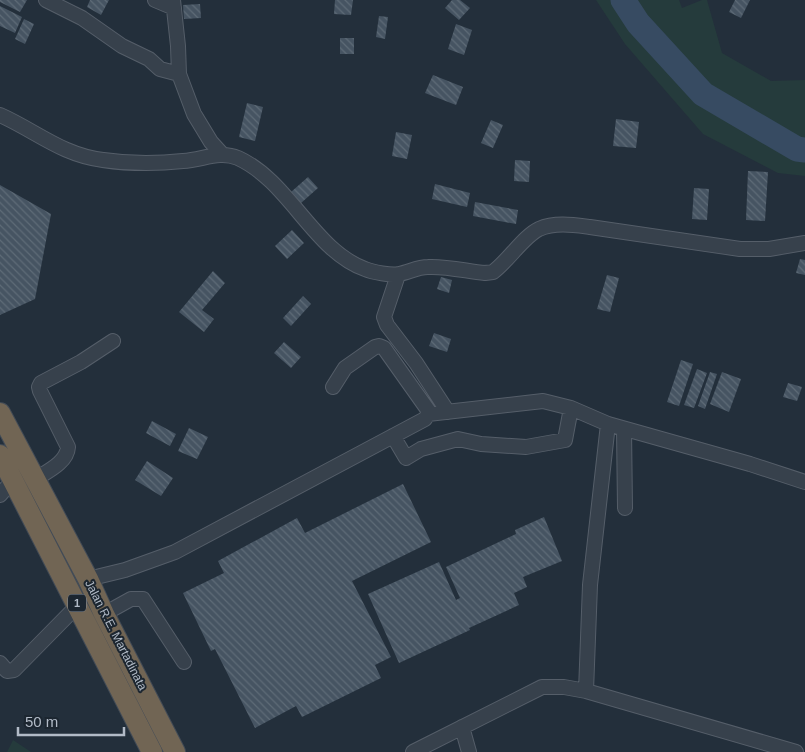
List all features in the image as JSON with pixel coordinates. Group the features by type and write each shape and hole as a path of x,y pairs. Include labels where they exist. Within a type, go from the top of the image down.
{"highway":[{"name":"Jalan R.E. Martadinata","path":"0,413 88,579 104,614 176,752"},
{"name":"Jalan R.E. Martadinata","path":"0,455 152,752"}],"street":[{"path":"46,0 82,18 122,46 149,59 160,69 179,74"},
{"path":"155,0 174,4 179,74 194,114 211,142 221,154"},
{"path":"0,115 75,155 102,160 153,163 202,159 221,154 238,158 256,170 288,198 327,243 346,261 367,270 398,275 429,267 484,273 493,272 538,230 549,226 569,224 740,249 769,249 805,244"},
{"path":"398,275 384,317 387,326 416,363 448,412"},
{"path":"34,480 63,460 68,454 68,447 40,391 41,383 81,362 113,341"},
{"path":"88,579 125,570 175,552 425,419 428,414 428,410 384,348 379,346 345,368 333,387"},
{"path":"428,414 544,401 571,408 624,429 750,464 805,482"},
{"path":"393,436 406,458 421,449 458,439 481,444 526,447 565,440 571,408"},
{"path":"586,691 590,585 608,424"},
{"path":"624,429 625,508"},
{"path":"0,495 13,480"},
{"path":"104,614 131,599 142,599 184,662"},
{"path":"0,663 7,671 14,670 78,605"},
{"path":"413,752 542,687 564,687 586,691 796,752"},
{"path":"462,727 469,752"}],"green space":[{"path":"596,0 679,0 682,8 702,0 707,0 722,53 771,81 805,80 805,176 778,173 703,134 625,44"},
{"path":"13,740 31,752 7,752"}],"building":[{"path":"0,0 27,0 20,12 0,2"},
{"path":"90,0 109,0 101,15 87,7"},
{"path":"335,0 353,0 351,15 334,14"},
{"path":"452,0 460,0 470,8 459,20 445,8"},
{"path":"735,0 750,0 741,18 729,12"},
{"path":"200,4 201,18 184,19 183,5"},
{"path":"0,6 22,17 15,33 0,26"},
{"path":"379,16 388,17 385,39 376,37"},
{"path":"24,19 34,24 25,44 15,39"},
{"path":"456,24 472,30 464,55 448,49"},
{"path":"340,38 354,38 354,54 340,54"},
{"path":"433,75 463,87 456,105 425,93"},
{"path":"247,103 263,107 255,141 239,137"},
{"path":"616,119 639,122 636,148 613,146"},
{"path":"491,120 503,125 493,148 481,143"},
{"path":"396,132 412,135 407,159 392,156"},
{"path":"515,160 530,161 529,182 514,181"},
{"path":"748,171 768,172 765,221 746,220"},
{"path":"308,177 318,188 301,203 291,192"},
{"path":"435,184 470,193 467,207 432,199"},
{"path":"0,185 51,214 35,299 0,315"},
{"path":"694,188 709,189 707,220 692,219"},
{"path":"475,202 518,210 516,224 473,216"},
{"path":"292,230 304,243 287,259 275,246"},
{"path":"800,259 805,260 805,275 796,273"},
{"path":"213,271 225,283 202,310 214,319 204,332 179,312"},
{"path":"607,275 619,278 610,312 597,309"},
{"path":"441,277 452,280 449,293 437,289"},
{"path":"303,296 311,304 291,326 283,318"},
{"path":"434,333 451,339 447,352 429,346"},
{"path":"284,342 301,357 291,368 274,353"},
{"path":"681,360 693,364 679,406 667,402"},
{"path":"697,369 707,373 694,408 684,405"},
{"path":"710,372 717,374 705,409 698,406"},
{"path":"722,372 741,379 729,412 710,404"},
{"path":"788,383 802,387 797,401 783,397"},
{"path":"152,421 176,434 170,446 146,433"},
{"path":"189,428 208,437 197,459 178,451"},
{"path":"147,461 173,478 161,496 135,480"},
{"path":"403,484 431,542 352,581 391,657 375,665 381,678 302,717 296,706 255,728 215,649 211,651 183,593 224,573 218,561 297,518 305,533"},
{"path":"544,517 562,561 523,577 527,587 514,593 519,605 399,663 368,594 439,562 456,600 460,598 446,567 516,534 515,530"}],"waterway":[{"path":"623,0 638,23 703,94 797,149 805,150"}]}
